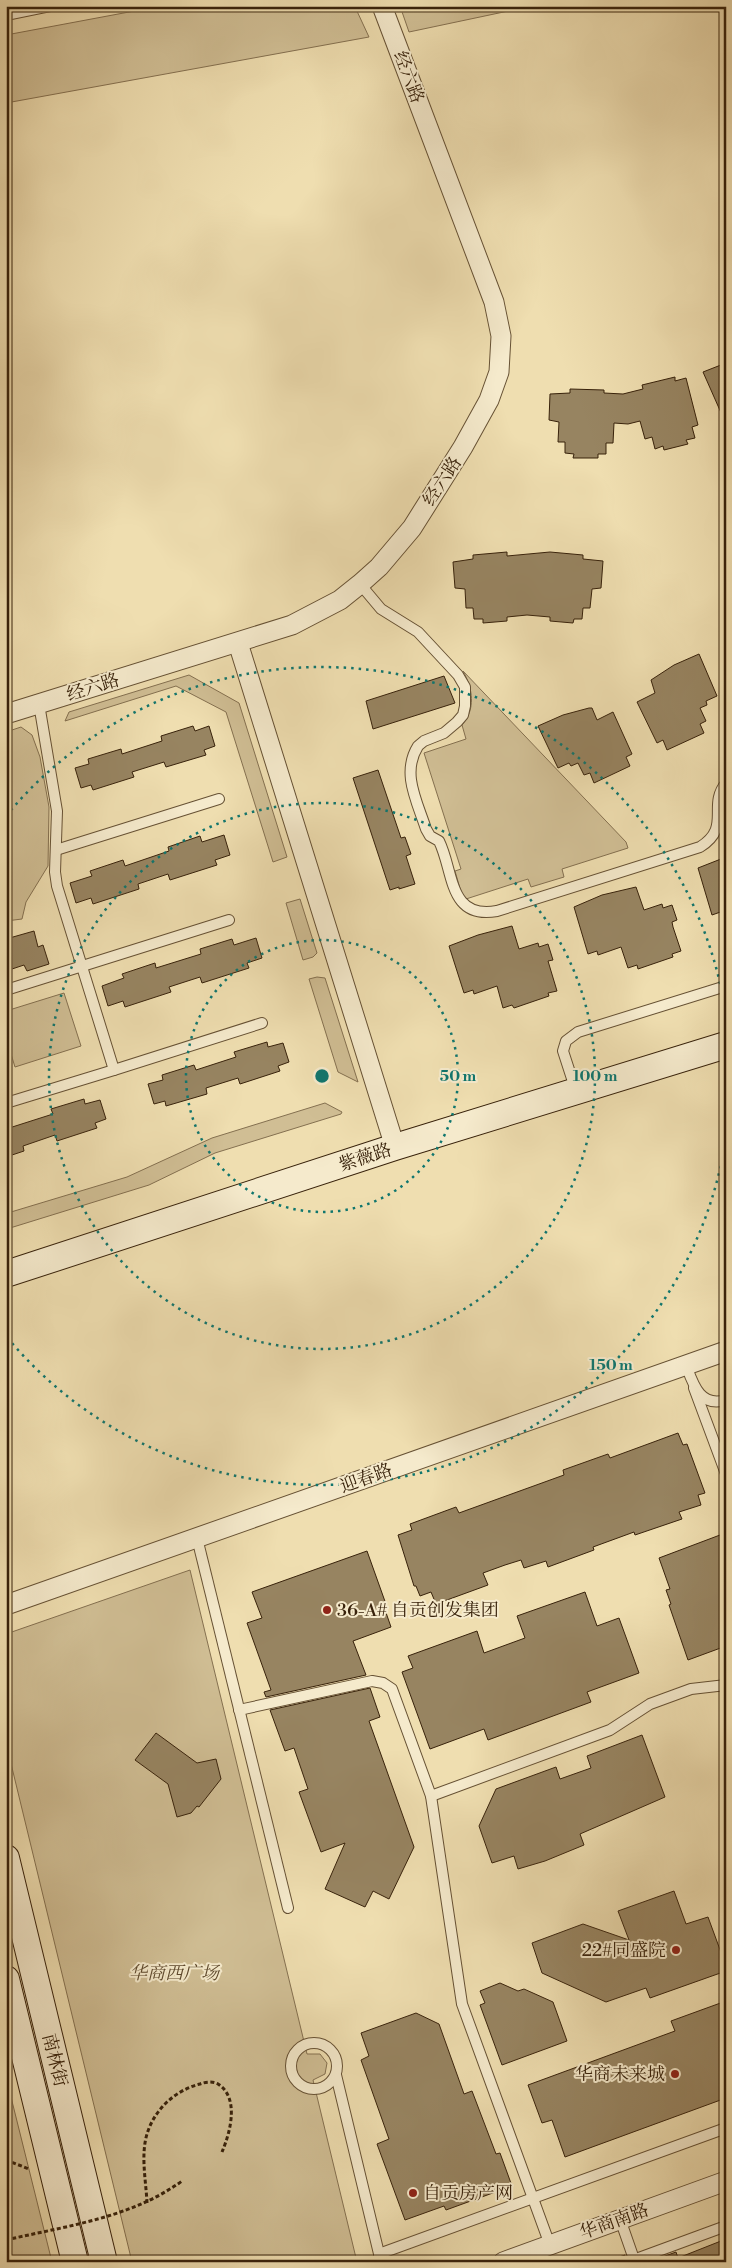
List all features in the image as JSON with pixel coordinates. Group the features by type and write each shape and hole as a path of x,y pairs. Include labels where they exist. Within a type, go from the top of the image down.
{"main road":[{"name":"紫薇路","path":"6,1274 393,1140 726,1029"},
{"name":"紫薇路","path":"6,1255 393,1140 576,1092 726,1045"},
{"name":"南林街","path":"6,1858 104,2262"},
{"name":"南林街","path":"6,1979 74,2262"}],"street":[{"name":"经六路","path":"6,714 292,625 340,600 379,567 412,528 475,428 500,372 500,336 494,302 382,6"},
{"path":"238,643 393,1140"},
{"name":"迎春路","path":"6,1605 726,1351"},
{"name":"华商南路","path":"503,2262 726,2181"}],"lane":[{"path":"6,15 50,6"},
{"path":"360,584 381,609 418,632 458,675 465,687 466,696 463,715 452,728 418,746 409,768 410,777 428,833 439,841 456,893 471,910 478,913 497,911 700,847 715,835 719,826 719,796 726,783"},
{"path":"39,704 56,803 57,886 114,1070"},
{"path":"56,850 219,799"},
{"path":"6,990 229,920"},
{"path":"576,1092 563,1052 570,1037 578,1032 726,986"},
{"path":"6,1103 262,1023"},
{"path":"686,1365 726,1474"},
{"path":"694,1388 706,1400 717,1402 726,1400"},
{"path":"197,1538 288,1908"},
{"path":"239,1710 372,1681 383,1683 392,1690 431,1796 460,1994 550,2245"},
{"path":"431,1796 610,1730 650,1704 691,1689 726,1685"},
{"path":"336,2075 330,2083 322,2088 307,2089 294,2080 290,2064 298,2050 312,2043 328,2048 337,2061 336,2075 380,2258 533,2198 726,2128"},
{"path":"322,2088 339,2102 345,2114"},
{"path":"620,2220 632,2261 726,2226"}],"path":[{"path":"147,2203 144,2157 148,2130 162,2107 184,2089 208,2082 218,2083 224,2090 230,2106 231,2119 230,2132 222,2152"},
{"path":"6,2160 29,2169"},
{"path":"6,2240 127,2211 147,2203 182,2181"}],"green space":[{"path":"161,6 352,6 356,9 369,37 6,103 6,35"},
{"path":"400,6 532,6 409,32"},
{"path":"463,671 626,842 628,848 562,869 564,877 531,887 528,879 466,899 461,892 455,871 461,869 424,753 466,739 462,725 469,712 472,699"},
{"path":"189,675 239,703 287,857 273,862 226,712 176,686 65,721 69,712"},
{"path":"21,727 32,735 40,757 49,807 48,866 26,902 22,919 6,921 6,732"},
{"path":"300,899 317,953 313,957 303,960 286,903"},
{"path":"325,978 358,1082 338,1072 309,979"},
{"path":"64,993 81,1046 15,1067 6,1038 6,1011"},
{"path":"325,1103 342,1112 341,1114 215,1153 149,1185 10,1228 6,1227 6,1210 11,1212 127,1177 212,1138"},
{"name":"华商西广场","path":"190,1570 307,2054 320,2054 327,2063 325,2074 313,2080 357,2262 132,2262 6,1743 6,1634"},
{"path":"6,2077 52,2262 6,2262"}],"building":[{"path":"726,363 726,424 703,372"},
{"path":"675,377 675,381 686,378 698,425 692,427 695,438 686,440 688,444 664,450 663,446 655,449 652,437 645,439 640,421 628,424 614,423 613,443 606,443 606,454 598,454 598,458 573,458 574,454 565,453 565,442 558,442 559,422 549,420 550,394 570,393 570,389 604,390 604,393 623,394 643,389 642,385"},
{"path":"507,552 507,556 550,552 583,555 583,559 603,561 601,588 592,589 590,608 583,608 582,619 574,619 573,623 550,621 550,617 527,615 507,617 507,621 483,623 483,619 474,619 473,608 466,608 465,589 455,588 453,562 473,559 473,555"},
{"path":"699,654 717,696 706,701 707,705 700,708 706,721 700,724 704,733 667,750 663,740 657,743 637,702 655,693 651,680 674,665"},
{"path":"444,676 455,703 373,729 366,701"},
{"path":"592,708 597,720 613,712 632,754 626,757 630,766 594,783 590,773 584,775 578,763 571,766 569,763 558,768 538,726 563,715"},
{"path":"193,726 195,731 209,726 215,746 204,750 206,755 166,767 164,762 132,772 134,777 93,790 91,785 81,788 75,768 89,764 88,759 121,749 122,754 162,741 161,736"},
{"path":"378,770 401,838 405,837 411,854 406,856 415,884 399,889 399,887 390,890 353,778"},
{"path":"224,835 230,855 215,860 217,865 170,880 168,874 138,884 139,889 93,904 91,898 76,903 70,883 92,876 90,871 123,860 125,866 169,851 168,847 200,836 202,842"},
{"path":"726,857 726,910 712,915 698,868"},
{"path":"636,887 644,910 662,904 663,908 672,905 677,920 672,922 681,951 672,954 673,957 638,969 637,965 628,968 621,947 598,955 597,951 588,954 574,907 602,895"},
{"path":"512,926 519,949 538,943 539,947 548,944 553,960 548,961 557,991 548,993 549,996 514,1008 512,1005 503,1008 497,986 474,994 473,990 464,993 449,946 478,935"},
{"path":"34,931 38,947 43,945 49,964 27,971 24,965 6,971 6,939"},
{"path":"256,938 262,958 247,963 249,968 202,983 200,977 169,987 171,992 125,1007 123,1001 108,1006 102,986 124,978 122,974 155,963 156,968 201,954 200,949 232,939 234,945"},
{"path":"267,1042 268,1047 283,1043 289,1062 278,1066 280,1071 240,1084 238,1078 206,1088 207,1094 166,1106 165,1101 154,1104 148,1084 163,1080 162,1075 194,1065 196,1070 236,1057 234,1052"},
{"path":"84,1099 85,1104 100,1100 106,1119 95,1123 97,1128 57,1141 55,1135 23,1146 24,1151 6,1157 6,1129 53,1114 51,1109"},
{"path":"678,1433 683,1445 687,1444 705,1493 698,1495 701,1505 679,1512 682,1519 635,1535 634,1532 593,1547 594,1550 548,1567 546,1561 524,1568 521,1560 505,1565 483,1573 488,1585 436,1604 431,1592 420,1596 416,1586 414,1586 398,1535 412,1530 410,1524 456,1507 459,1513 564,1475 563,1470 608,1454 610,1458"},
{"path":"720,1535 726,1550 726,1646 688,1660 669,1605 671,1604 666,1590 670,1589 659,1558"},
{"path":"367,1551 387,1607 384,1607 391,1627 353,1641 366,1675 266,1697 264,1692 271,1690 247,1623 262,1618 252,1592"},
{"path":"585,1592 597,1626 619,1618 639,1673 587,1692 591,1702 488,1740 484,1729 430,1749 402,1672 413,1668 408,1656 477,1631 484,1653 525,1638 517,1616"},
{"path":"370,1688 380,1717 369,1721 414,1847 389,1899 373,1891 365,1907 325,1889 345,1843 321,1852 299,1792 308,1789 294,1748 285,1751 270,1710"},
{"path":"156,1733 197,1763 216,1759 221,1779 199,1807 197,1806 191,1813 177,1817 168,1784 135,1760"},
{"path":"642,1735 665,1797 580,1834 584,1845 545,1861 518,1869 514,1856 492,1863 479,1826 496,1789 556,1767 560,1779 591,1768 587,1756"},
{"path":"674,1891 686,1924 708,1917 726,1966 726,1971 650,1998 646,1988 606,2002 542,1973 532,1943 583,1924 629,1940 618,1911"},
{"path":"500,1983 518,1991 524,1989 553,2002 567,2041 502,2065 480,2005 485,2003 480,1991"},
{"path":"726,2001 726,2098 565,2157 552,2120 542,2123 528,2085 675,2031 671,2021"},
{"path":"416,2013 439,2024 464,2094 472,2091 496,2154 500,2153 512,2186 446,2210 444,2206 405,2220 377,2144 389,2139 361,2060 369,2056 361,2033"},
{"path":"726,2239 726,2262 649,2262 676,2252 678,2258"},
{"path":"625,2255 621,2262 611,2262 610,2260"}],"place":[{"name":"36-A# 自贡创发集团","path":"327,1610"},
{"name":"22#同盛院","path":"676,1950"},
{"name":"华商未来城","path":"675,2074"},
{"name":"自贡房产网","path":"413,2193"}]}
